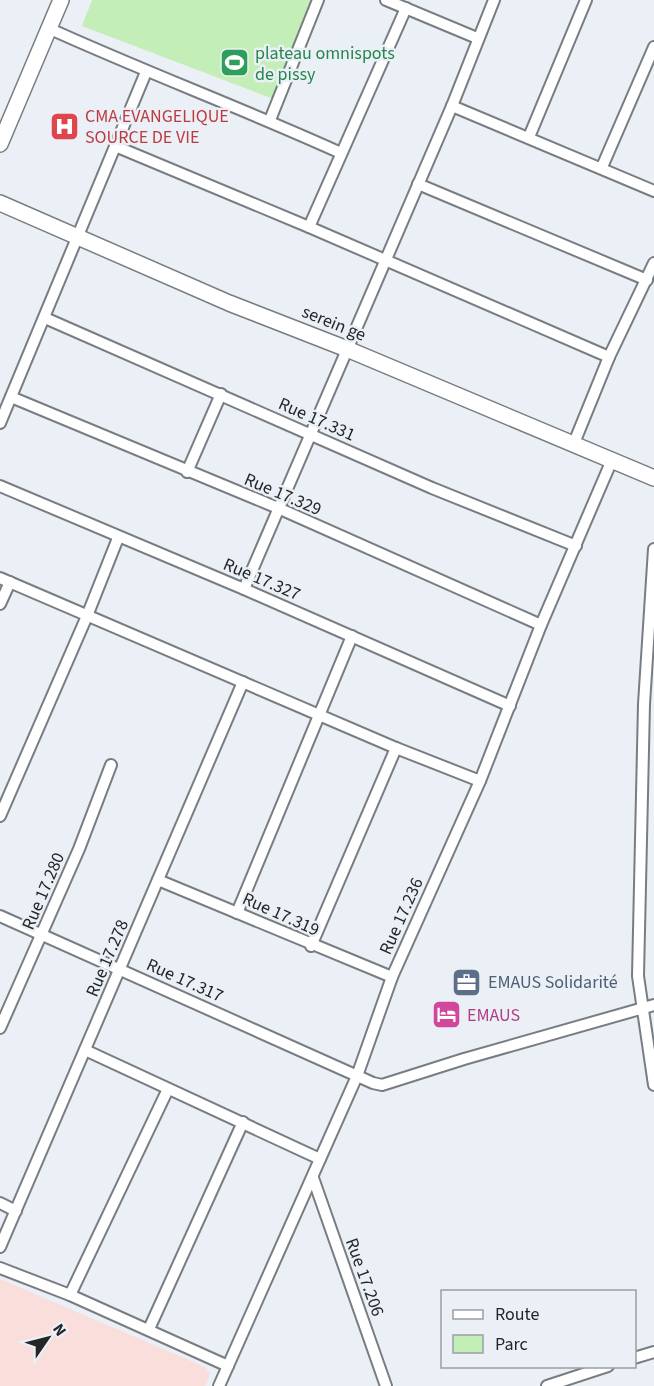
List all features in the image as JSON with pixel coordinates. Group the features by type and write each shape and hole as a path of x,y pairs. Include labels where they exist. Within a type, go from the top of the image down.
{"street":[{"path":"0,144 61,0"},
{"path":"270,120 318,0"},
{"path":"386,0 477,38"},
{"path":"244,589 309,433 452,106 477,38 494,0"},
{"path":"529,137 586,0"},
{"path":"309,227 406,8"},
{"path":"48,28 146,72 270,120 341,153"},
{"path":"602,167 654,46"},
{"path":"0,423 146,72"},
{"path":"452,106 654,190"},
{"path":"115,146 609,357"},
{"path":"418,184 647,280"},
{"name":"serein ge","path":"0,203 78,235 229,303 347,349 654,478"},
{"path":"574,443 609,357 654,263"},
{"name":"Rue 17.331","path":"45,318 432,488 576,546"},
{"path":"187,472 221,394"},
{"name":"Rue 17.329","path":"11,397 278,508 541,625"},
{"name":"Rue 17.236","path":"219,1386 357,1076 392,977 480,781 541,625 612,460"},
{"name":"Rue 17.327","path":"0,486 118,538 244,589 510,706"},
{"path":"0,815 87,616 118,538"},
{"path":"654,549 644,704 638,976 654,1085"},
{"path":"0,604 5,580 320,713 396,748 480,781"},
{"path":"237,913 352,636"},
{"name":"Rue 17.278","path":"0,1246 121,970 243,682"},
{"path":"311,946 396,748"},
{"name":"Rue 17.280","path":"1,1023 79,849 111,765"},
{"name":"Rue 17.319","path":"158,880 311,946 392,977"},
{"name":"Rue 17.317","path":"0,916 357,1076 382,1085 464,1059 654,1005"},
{"path":"85,1050 320,1159"},
{"path":"70,1295 168,1089"},
{"path":"149,1329 243,1122"},
{"name":"Rue 17.206","path":"313,1178 386,1386"},
{"path":"0,1203 16,1211"},
{"path":"0,1268 70,1295 228,1366"},
{"path":"636,1357 654,1352"},
{"path":"547,1386 569,1383 603,1368"}],"shaded area":[{"path":"0,1279 205,1367 210,1374 205,1386 0,1386"}],"green space":[{"name":"plateau omnispots de pissy","path":"92,0 313,0 276,100 82,26"}],"place":[{"name":"plateau omnispots de pissy","path":"234,63"},
{"name":"CMA EVANGELIQUE SOURCE DE VIE","path":"64,126"},
{"name":"EMAUS Solidarité","path":"467,982"},
{"name":"EMAUS","path":"446,1015"}]}
